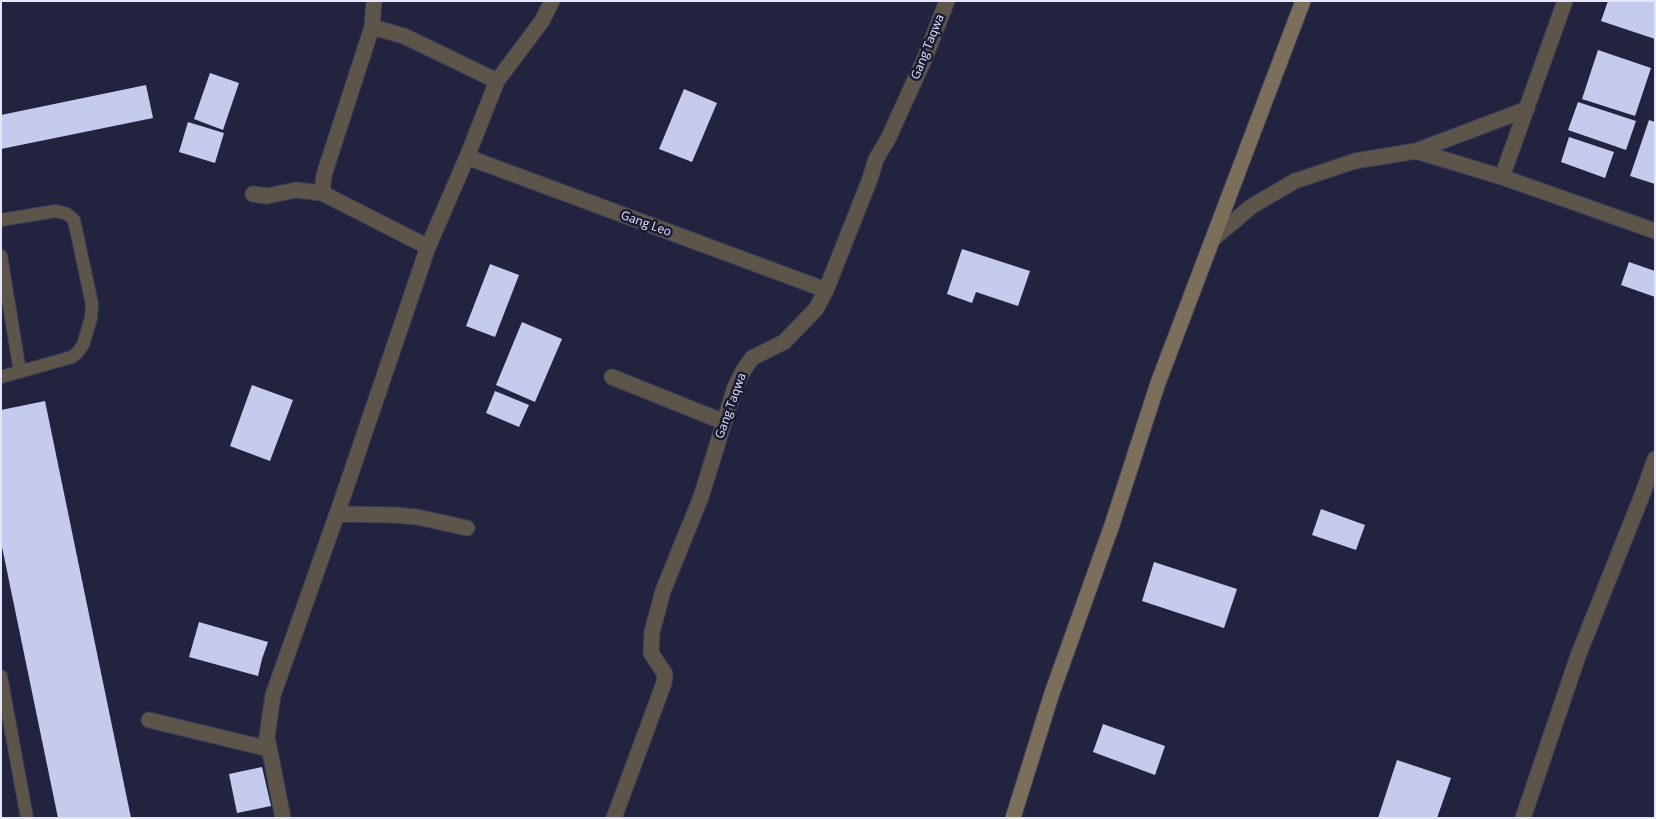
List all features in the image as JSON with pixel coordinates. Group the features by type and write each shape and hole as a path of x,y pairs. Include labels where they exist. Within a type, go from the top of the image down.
{"street":[{"path":"322,193 324,175 372,27 374,1"},
{"path":"283,818 267,737 272,695 428,247 468,157 497,81 542,21 552,1"},
{"name":"Gang Taqwa","path":"614,818 664,684 665,674 651,653 652,632 663,591 701,497 735,387 752,358 784,342 816,309 826,290 870,179 876,159 888,139 924,60 947,1"},
{"path":"1013,818 1052,693 1112,525 1158,383 1303,1"},
{"path":"1502,177 1564,1"},
{"path":"372,27 404,36 497,81"},
{"path":"1213,239 1252,206 1295,181 1355,160 1416,151 1527,109"},
{"path":"1416,151 1502,177 1655,232"},
{"name":"Gang Leo","path":"468,157 826,290"},
{"path":"252,194 267,196 296,190 322,193 428,247"},
{"path":"612,377 724,422"},
{"path":"1523,818 1578,656 1655,459"},
{"path":"336,514 417,517 467,528"},
{"path":"149,720 269,749"}],"lane":[{"path":"1,220 56,211 67,214 74,220 92,304 91,318 83,345 72,358 1,376"},
{"path":"1,256 20,372"},
{"path":"1,676 27,818"}],"building":[{"path":"1608,1 1655,1 1655,39 1601,21"},
{"path":"1598,50 1651,68 1635,116 1582,99"},
{"path":"210,73 239,83 223,130 194,119"},
{"path":"146,85 153,118 1,149 1,115"},
{"path":"684,89 717,103 692,162 659,149"},
{"path":"1578,102 1636,121 1626,150 1568,130"},
{"path":"1649,120 1655,122 1655,184 1630,176"},
{"path":"188,122 224,133 215,163 179,152"},
{"path":"1569,137 1614,152 1605,178 1561,162"},
{"path":"962,249 1030,271 1018,306 976,292 972,303 947,294"},
{"path":"1629,262 1655,271 1655,297 1621,285"},
{"path":"490,264 519,275 495,337 466,326"},
{"path":"522,322 562,339 535,402 496,385"},
{"path":"252,385 293,400 270,461 230,446"},
{"path":"495,391 529,405 519,427 486,413"},
{"path":"45,401 131,818 58,818 1,542 1,410"},
{"path":"1321,509 1365,525 1356,550 1312,535"},
{"path":"1154,562 1237,589 1224,628 1142,601"},
{"path":"199,622 268,642 258,676 189,657"},
{"path":"1103,724 1165,746 1155,775 1093,752"},
{"path":"1397,760 1451,778 1437,818 1378,818"},
{"path":"262,767 271,806 237,813 229,774"}]}
